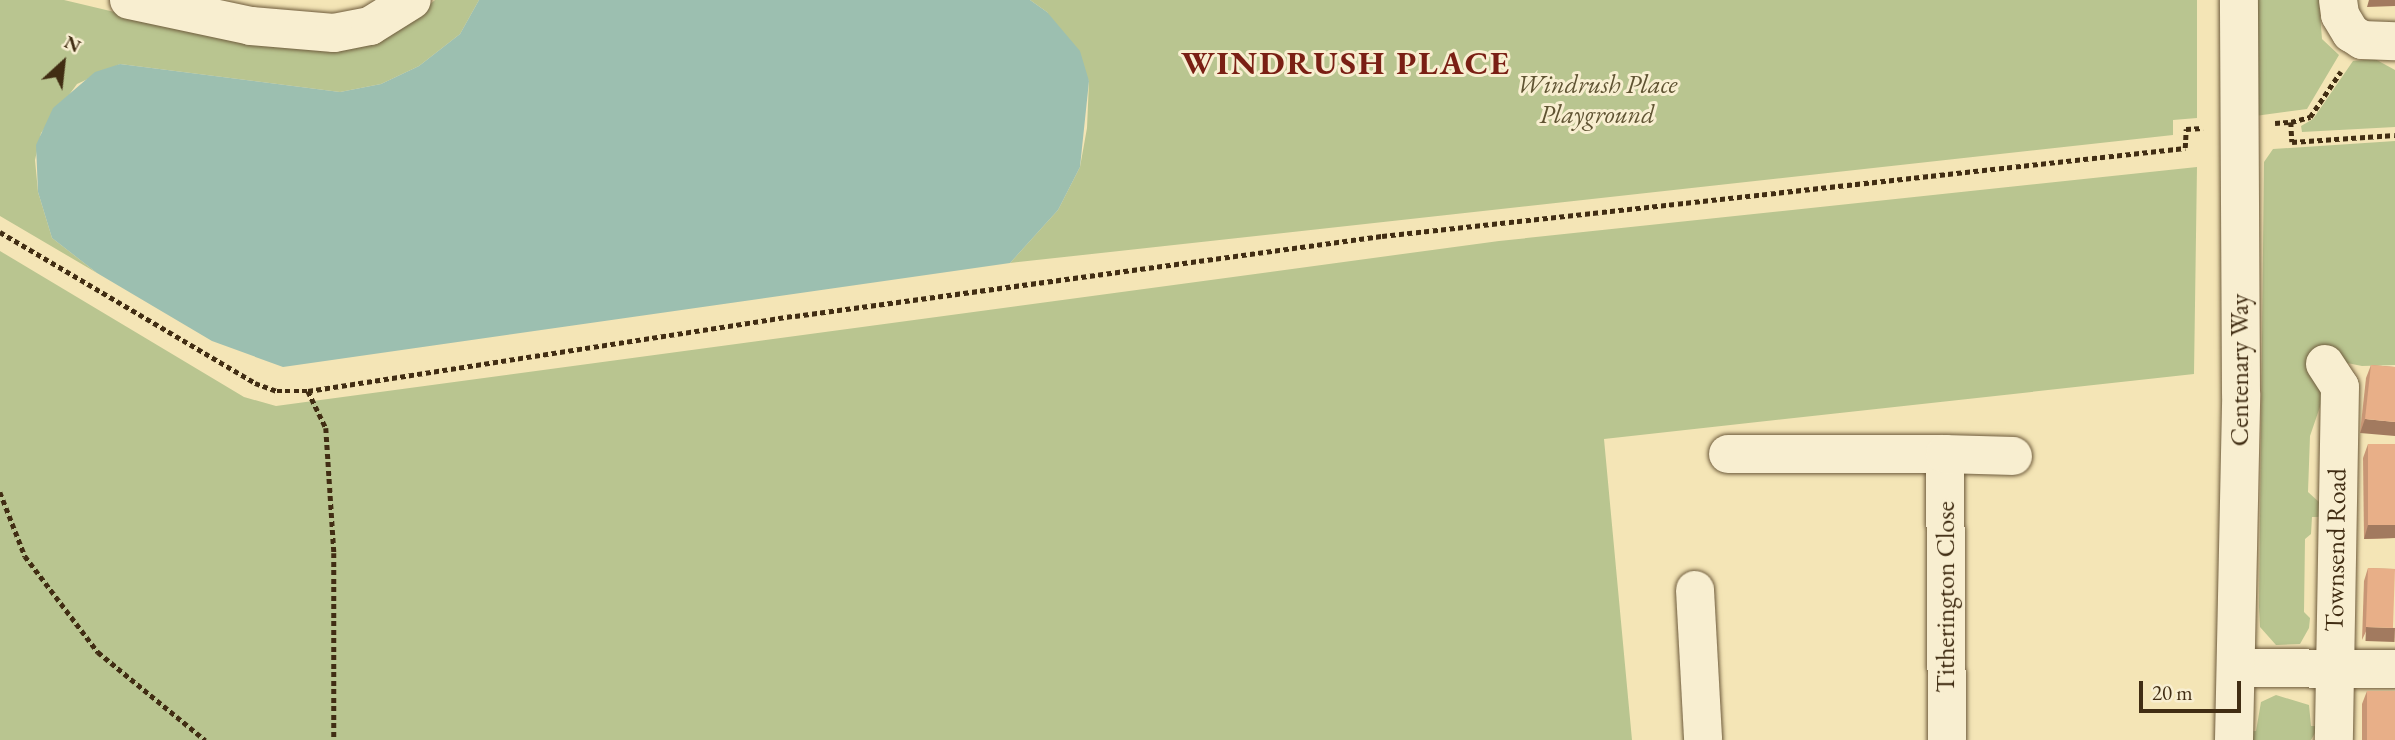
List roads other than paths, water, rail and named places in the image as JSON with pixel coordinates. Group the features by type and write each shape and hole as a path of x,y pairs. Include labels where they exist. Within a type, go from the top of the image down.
{"street":[{"path":"129,0 251,26 334,33 370,26 412,0"},
{"name":"Centenary Way","path":"2234,740 2241,125 2239,0"},
{"path":"2338,0 2344,25 2378,41"},
{"name":"Townsend Road","path":"2325,364 2340,387 2333,740"},
{"path":"1728,454 2013,456"},
{"name":"Titherington Close","path":"1945,454 1947,740"},
{"path":"1695,590 1703,740"},
{"path":"2236,668 2395,669"}],"district":[{"name":"WINDRUSH PLACE","path":"1346,63"}],"park label":[{"name":"Windrush Place Playground","path":"1597,100"}]}
